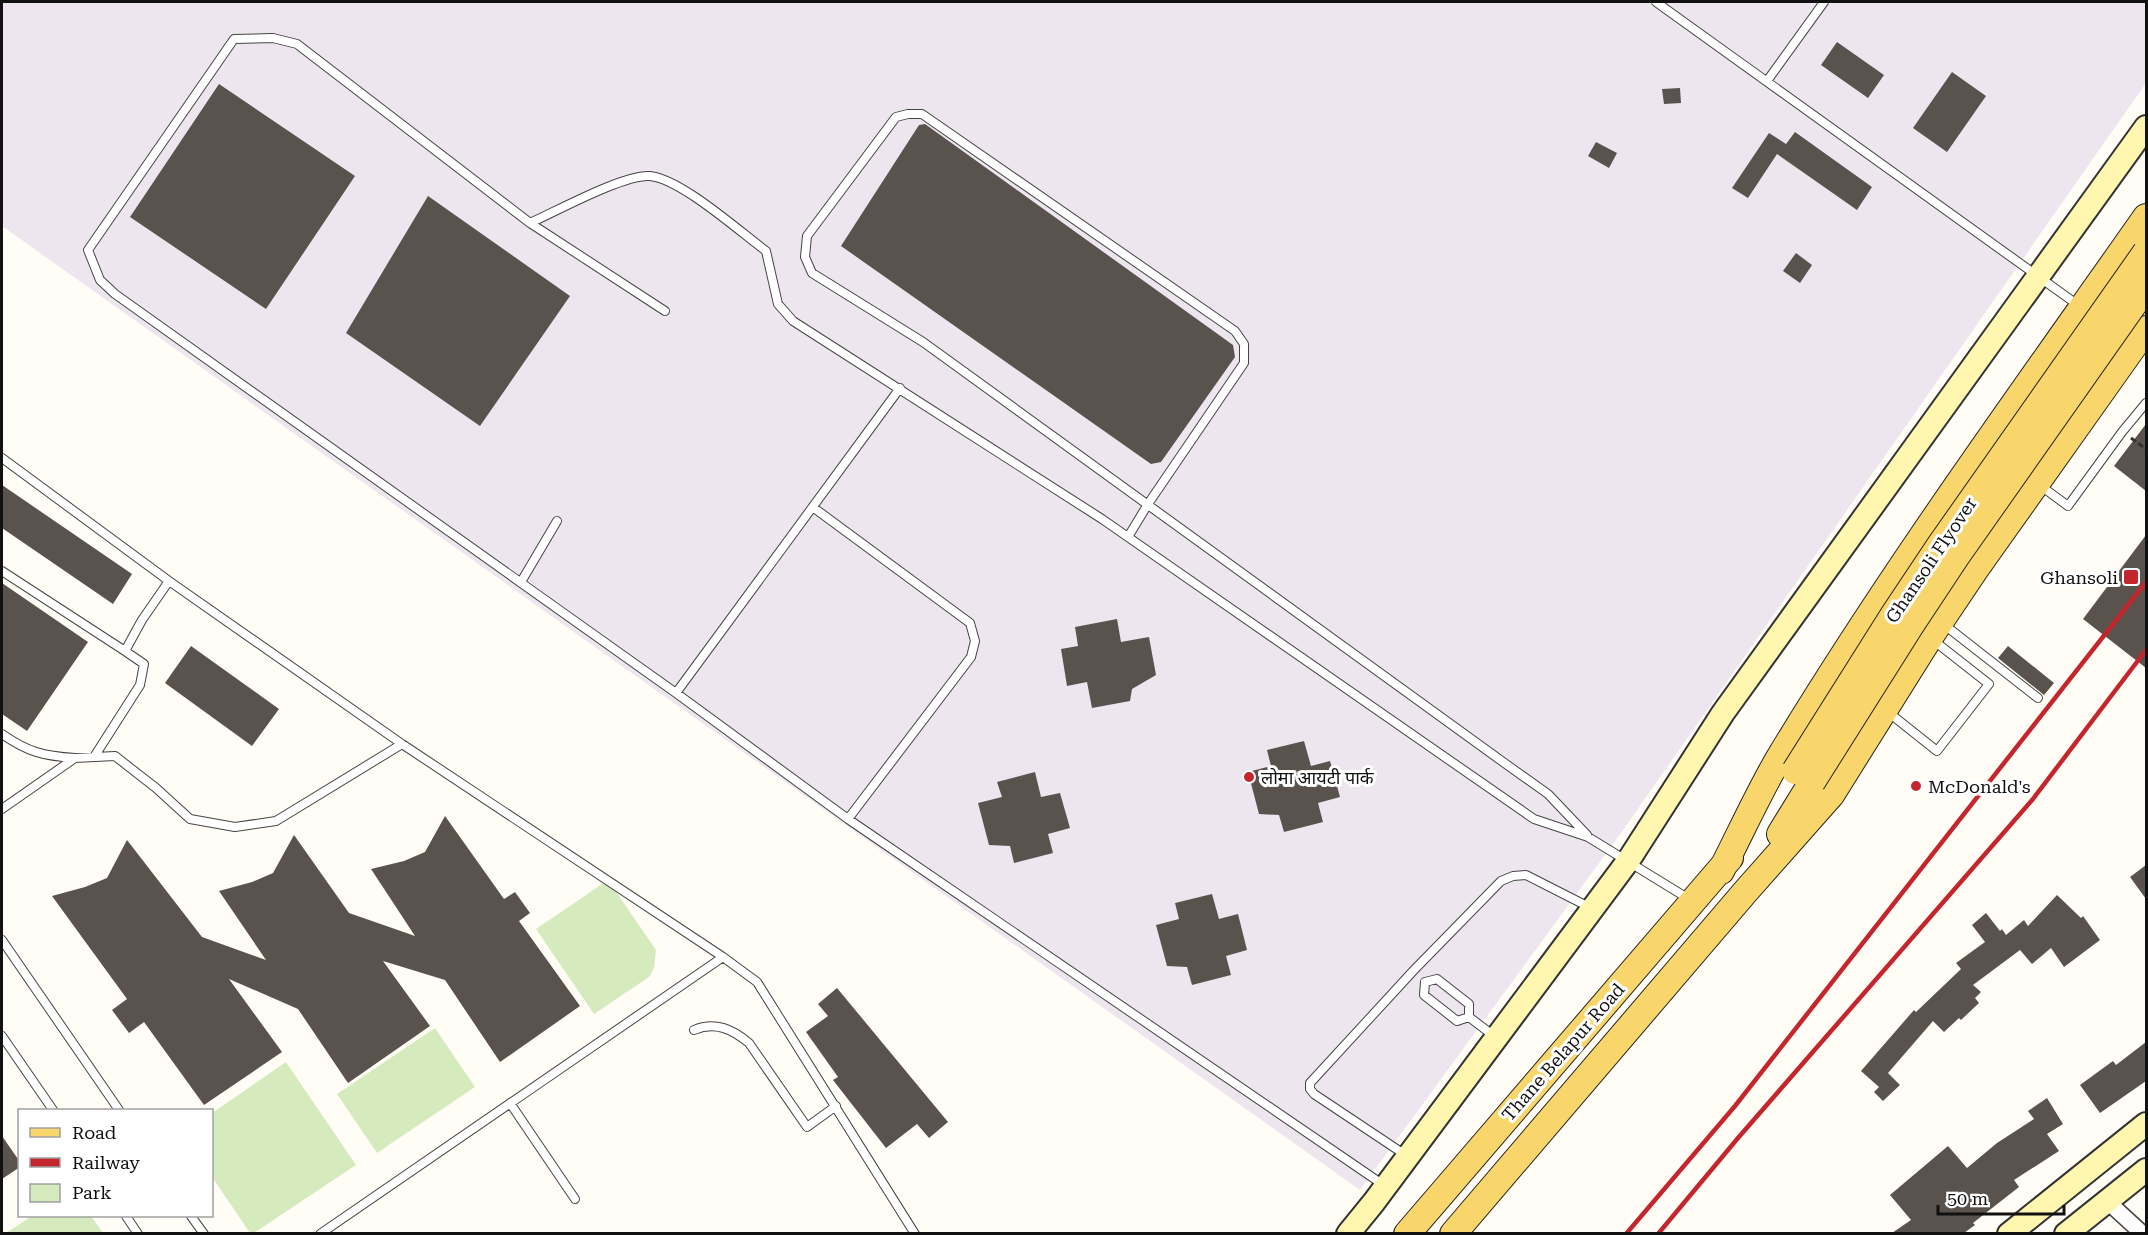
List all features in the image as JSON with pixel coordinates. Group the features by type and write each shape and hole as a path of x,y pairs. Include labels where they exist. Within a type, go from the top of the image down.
{"main road":[{"path":"1721,871 1778,760 1877,603 1984,445 2146,217"},
{"name":"Ghansoli Flyover","path":"1746,891 1803,777 1894,614 2146,252"},
{"name":"Ghansoli Flyover","path":"1721,871 1803,777 2146,287"},
{"path":"1746,891 1831,795 1935,630 2036,482 2141,338"},
{"name":"Thane Belapur Road","path":"1407,1233 1721,871"},
{"name":"Thane Belapur Road","path":"1453,1233 1746,891"}],"street":[{"path":"1348,1233 1386,1187 1628,861 1723,713 2146,127"},
{"path":"2009,1233 2146,1124"},
{"path":"2066,1233 2146,1170"},
{"path":"2107,1201 2143,1233"}],"lane":[{"path":"1656,2 2082,308 2141,338"},
{"path":"1767,81 1824,2"},
{"path":"664,311 530,223 297,44 273,38 234,39 88,250 100,280 115,294 676,693 849,819 1386,1187"},
{"path":"1128,537 1148,504 1244,363 1244,344 1235,331 922,114 896,117 807,236 805,257 812,273 923,342 1148,504 1548,794 1588,837"},
{"path":"530,223 624,180 650,176 678,185 766,251 778,304 793,321 1128,537 1534,819 1588,837 1694,902"},
{"path":"676,693 900,388"},
{"path":"2036,482 2068,506 2146,403"},
{"path":"2,458 169,581 402,744 723,957 757,982 915,1233"},
{"path":"814,508 970,622 975,642 971,657 849,819"},
{"path":"520,582 557,522"},
{"path":"2,571 144,664 140,685 94,757"},
{"path":"125,651 142,620 169,581"},
{"path":"1935,630 2038,698"},
{"path":"1885,710 1937,751 1989,684 1935,630"},
{"path":"2,734 24,749 47,757 115,756 156,788 190,819 235,827 276,821 402,744"},
{"path":"2,809 75,758"},
{"path":"1408,1157 1314,1094 1310,1089 1310,1083 1414,970 1501,881 1513,876 1526,875 1593,909"},
{"path":"2,940 118,1109"},
{"path":"320,1233 723,957"},
{"path":"1414,970 1425,982 1424,995 1458,1021 1469,1017"},
{"path":"1425,982 1437,979 1469,1004 1469,1017"},
{"path":"1469,1017 1496,1038"},
{"path":"694,1030 706,1025 719,1026 738,1034 749,1043 807,1127 836,1106"},
{"path":"2,1036 52,1109"},
{"path":"510,1103 575,1199"},
{"path":"127,1217 138,1233"},
{"path":"192,1217 204,1233"}],"path":[{"path":"2122,432 2146,450"}],"shaded area":[{"path":"2,2 2146,2 2146,83 1621,833 1360,1190 2,226"}],"green space":[{"path":"608,880 656,950 654,968 649,977 594,1014 536,929"},
{"path":"435,1028 475,1087 377,1153 337,1094"},
{"path":"286,1062 356,1165 254,1233 250,1233 213,1178 213,1112"},
{"path":"30,1217 92,1217 103,1233 6,1233"}],"building":[{"path":"1837,42 1884,75 1868,98 1821,65"},
{"path":"1952,72 1986,96 1947,152 1913,128"},
{"path":"219,84 355,176 266,309 130,217"},
{"path":"1680,88 1681,103 1664,104 1662,89"},
{"path":"925,124 1233,345 1235,357 1161,462 1151,464 841,246 919,125"},
{"path":"1795,132 1872,187 1857,210 1777,154 1748,198 1732,188 1769,133 1786,144"},
{"path":"1596,142 1617,153 1609,168 1588,156"},
{"path":"428,196 570,296 480,426 346,333"},
{"path":"1796,253 1812,265 1800,283 1783,271"},
{"path":"2146,424 2146,491 2114,466"},
{"path":"2,485 132,574 113,604 2,528"},
{"name":"Ghansoli","path":"2146,535 2146,668 2083,619"},
{"path":"2,583 88,642 27,731 2,714"},
{"path":"1117,619 1121,642 1149,637 1156,675 1132,689 1130,701 1092,708 1087,682 1067,686 1061,649 1078,646 1075,627"},
{"path":"191,646 279,709 252,746 165,683"},
{"path":"2008,646 2054,683 2044,695 1998,658"},
{"path":"1304,741 1311,766 1330,761 1340,797 1318,803 1323,822 1284,832 1279,815 1259,814 1248,772 1271,766 1267,750"},
{"path":"1035,772 1041,797 1060,793 1070,828 1048,834 1053,853 1014,863 1010,846 989,845 978,803 1002,797 997,782"},
{"path":"445,816 504,899 515,892 530,913 519,921 580,1006 500,1062 445,980 383,961 430,1026 348,1083 298,1009 229,979 282,1052 204,1105 144,1022 129,1033 112,1010 127,999 52,896 107,878 127,840 202,937 266,960 219,891 252,882 273,873 294,835 349,913 415,936 371,869 404,861 425,852"},
{"path":"2146,865 2146,899 2130,877"},
{"path":"1212,894 1219,919 1238,914 1247,950 1226,956 1231,975 1192,985 1187,967 1167,966 1156,925 1179,919 1175,903"},
{"path":"2057,895 2081,918 2083,916 2100,940 2064,967 2051,948 2032,964 2020,950 1973,985 1981,992 1975,998 1979,1003 1961,1020 1959,1018 1944,1032 1933,1021 1888,1073 1900,1085 1883,1101 1874,1092 1879,1087 1861,1071 1914,1010 1916,1012 1961,969 1956,963 1985,942 1972,925 1986,913 2006,935 2024,920 2028,926"},
{"path":"837,988 948,1122 929,1138 917,1124 886,1148 833,1080 838,1077 806,1032 828,1016 818,1004"},
{"path":"2146,1042 2146,1081 2100,1113 2080,1085 2113,1061 2116,1065"},
{"path":"2047,1098 2063,1124 2047,1134 2059,1151 2014,1180 2019,1187 1973,1223 1975,1225 1964,1233 1892,1233 1911,1220 1890,1195 1948,1146 1967,1168 1997,1143 2034,1119 2028,1111"},
{"path":"2,1136 18,1159 18,1168 2,1179"}],"railway":[{"path":"1626,1234 1735,1106 2146,582"},
{"path":"1658,1234 1738,1138 2033,799 2146,650"}],"place":[{"name":"Ghansoli","path":"2131,577"},
{"name":"लोमा आयटी पार्क","path":"1249,777"},
{"name":"McDonald's","path":"1916,786"}]}
